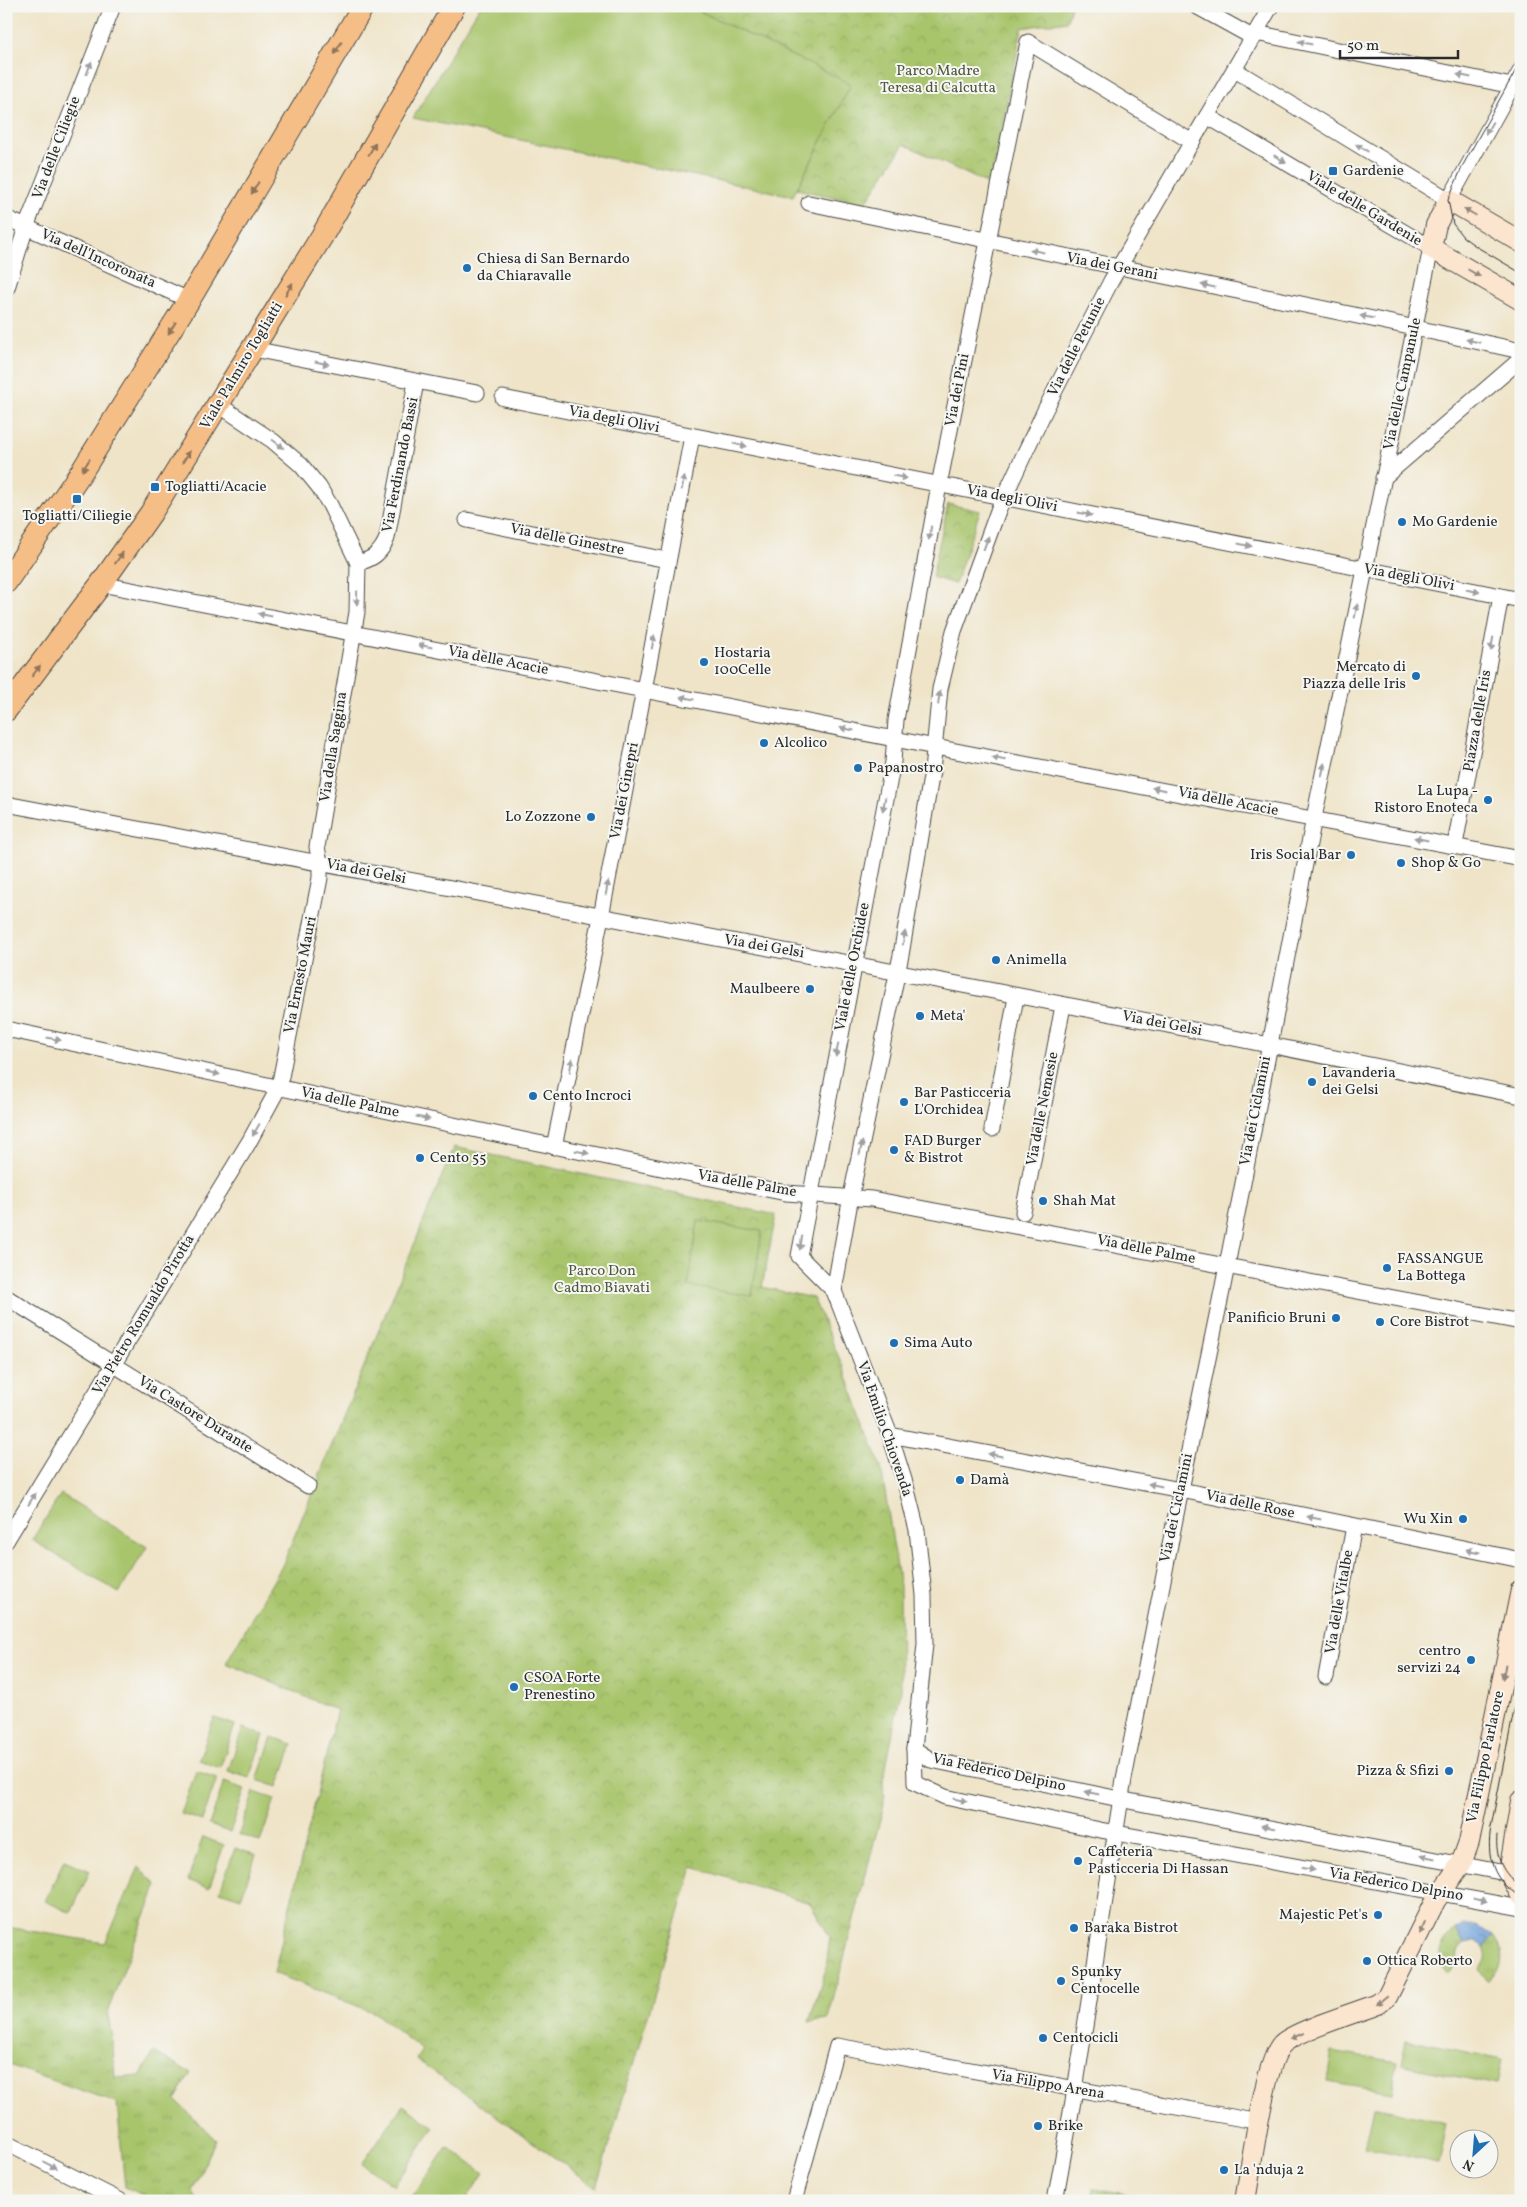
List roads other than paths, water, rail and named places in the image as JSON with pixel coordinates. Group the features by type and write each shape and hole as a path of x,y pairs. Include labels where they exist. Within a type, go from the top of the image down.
{"main road":[{"path":"6,582 82,471 190,300 363,6"},
{"name":"Viale Palmiro Togliatti","path":"6,710 228,411 264,351 322,236 454,6"}],"street":[{"name":"Via delle Ciliegie","path":"6,291 26,227 113,6"},
{"path":"1196,6 1255,35 1512,86"},
{"name":"Via delle Petunie","path":"1003,498 1050,400 1119,268 1271,6"},
{"name":"Via dei Pini","path":"894,739 939,485 1028,42 1192,142"},
{"path":"1235,70 1521,242"},
{"path":"1449,200 1521,70"},
{"name":"Viale delle Gardenie","path":"1208,116 1521,300"},
{"name":"Via delle Campanule","path":"1364,569 1436,225 1449,200"},
{"name":"Via dei Gerani","path":"810,203 1119,268 1415,327 1521,351"},
{"name":"Via dell'Incoronata","path":"6,218 190,300"},
{"path":"264,351 477,393"},
{"path":"1383,478 1521,359"},
{"name":"Via Ferdinando Bassi","path":"358,563 369,560 378,554 387,538 416,382"},
{"name":"Via degli Olivi","path":"502,398 1521,600"},
{"path":"228,411 281,447 312,478 337,517 358,563"},
{"name":"Via dei Ginepri","path":"554,1146 601,917 692,436"},
{"path":"834,1291 851,1196 898,973 935,747 940,689 946,657 1003,498"},
{"name":"Via delle Ginestre","path":"467,520 668,560"},
{"name":"Via della Saggina","path":"320,863 317,848 357,612 358,563"},
{"path":"1314,818 1364,569"},
{"name":"Via delle Acacie","path":"101,584 1521,859"},
{"name":"Piazza delle Iris","path":"1455,845 1501,596"},
{"name":"Viale delle Orchidee","path":"809,1195 892,762 894,739"},
{"name":"Via dei Gelsi","path":"6,804 1269,1044 1521,1096"},
{"name":"Via dei Ciclamini","path":"1055,2201 1075,2090 1120,1799 1227,1266 1314,818"},
{"name":"Via Ernesto Mauri","path":"279,1088 320,878 320,863"},
{"path":"992,1129 1016,997"},
{"name":"Via delle Nemesie","path":"1023,1212 1063,1006"},
{"name":"Via delle Palme","path":"6,1029 786,1194 851,1196 1521,1322"},
{"name":"Via Pietro Romualdo Pirotta","path":"6,1541 254,1134 279,1088"},
{"name":"Via Emilio Chiovenda","path":"809,1195 799,1256 834,1291 890,1435 906,1486 916,1530 924,1595 925,1644 914,1749"},
{"name":"Via Castore Durante","path":"6,1297 308,1486"},
{"name":"Via delle Rose","path":"890,1435 1181,1490 1521,1560"},
{"name":"Via delle Vitalbe","path":"1326,1677 1354,1526"},
{"name":"Via Filippo Parlatore","path":"1245,2201 1270,2068 1282,2045 1295,2036 1378,2004 1387,1996 1440,1892 1461,1864 1469,1842 1521,1590"},
{"name":"Via Federico Delpino","path":"914,1749 931,1760 1120,1799 1516,1874"},
{"name":"Via Federico Delpino","path":"914,1749 915,1783 945,1797 1114,1833 1521,1908"},
{"path":"1521,1801 1510,1860 1516,1874 1521,1895"},
{"name":"Via Filippo Arena","path":"794,2201 837,2046 1260,2122"},
{"path":"6,2142 121,2201"}],"water":[{"path":"1464,1926 1475,1926 1494,1935 1484,1947 1475,1941 1465,1943 1456,1929"}],"tram line":[{"path":"1521,61 1463,165 1448,200 1453,224 1463,237 1521,273"},
{"path":"1521,1675 1490,1837 1491,1858 1497,1876 1503,1884 1521,1896"},
{"path":"1497,1835 1497,1850 1501,1864 1514,1882 1521,1886"}],"place":[{"name":"Gardenie","path":"1333,171"},
{"name":"Chiesa di San Bernardo da Chiaravalle","path":"467,268"},
{"name":"Togliatti/Acacie","path":"155,487"},
{"name":"Togliatti/Ciliegie","path":"77,499"},
{"name":"Mo Gardenie","path":"1402,522"},
{"name":"Hostaria 100Celle","path":"704,662"},
{"name":"Mercato di Piazza delle Iris","path":"1416,676"},
{"name":"Alcolico","path":"764,743"},
{"name":"Papanostro","path":"858,768"},
{"name":"La Lupa - Ristoro Enoteca","path":"1488,800"},
{"name":"Lo Zozzone","path":"591,817"},
{"name":"Iris Social Bar","path":"1351,855"},
{"name":"Shop & Go","path":"1401,863"},
{"name":"Animella","path":"996,960"},
{"name":"Maulbeere","path":"810,989"},
{"name":"Meta'","path":"920,1016"},
{"name":"Lavanderia dei Gelsi","path":"1312,1082"},
{"name":"Cento Incroci","path":"533,1096"},
{"name":"Bar Pasticceria L'Orchidea","path":"904,1102"},
{"name":"FAD Burger & Bistrot","path":"894,1150"},
{"name":"Cento 55","path":"420,1158"},
{"name":"Shah Mat","path":"1043,1201"},
{"name":"FASSANGUE La Bottega","path":"1387,1268"},
{"name":"Panificio Bruni","path":"1336,1318"},
{"name":"Core Bistrot","path":"1380,1322"},
{"name":"Sima Auto","path":"894,1343"},
{"name":"Damà","path":"960,1480"},
{"name":"Wu Xin","path":"1463,1519"},
{"name":"centro servizi 24","path":"1471,1660"},
{"name":"CSOA Forte Prenestino","path":"514,1687"},
{"name":"Pizza & Sfizi","path":"1449,1771"},
{"name":"Caffeteria Pasticceria Di Hassan","path":"1078,1861"},
{"name":"Majestic Pet's","path":"1378,1915"},
{"name":"Baraka Bistrot","path":"1074,1928"},
{"name":"Ottica Roberto","path":"1367,1961"},
{"name":"Spunky Centocelle","path":"1061,1981"},
{"name":"Centocicli","path":"1043,2038"},
{"name":"Brike","path":"1038,2126"},
{"name":"La 'nduja 2","path":"1224,2170"}],"park label":[{"name":"Parco Madre Teresa di Calcutta","path":"938,80"},
{"name":"Parco Don Cadmo Biavati","path":"602,1280"}]}
